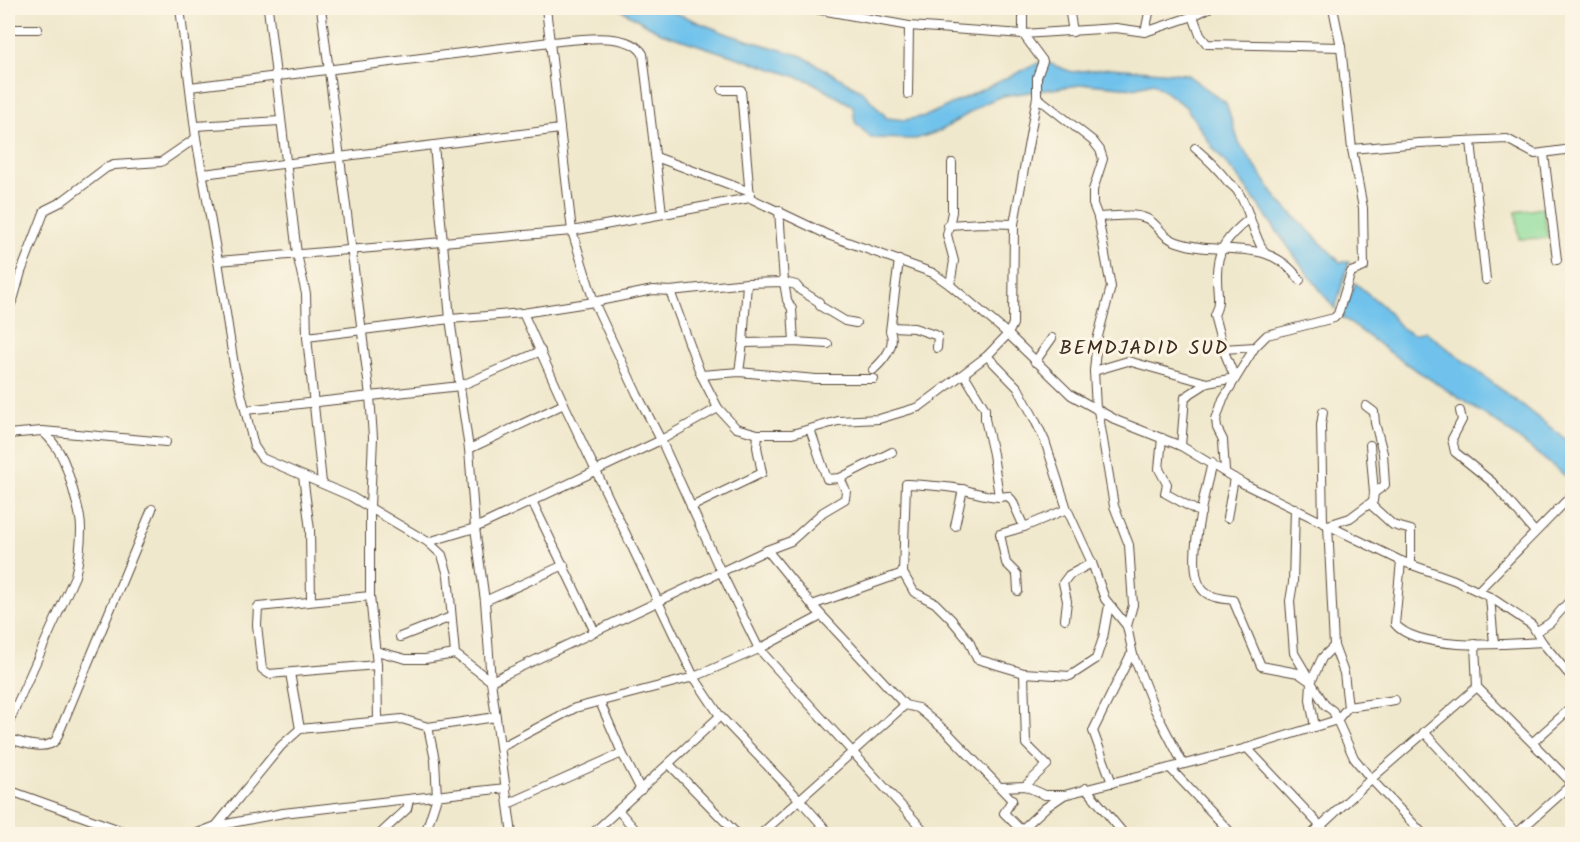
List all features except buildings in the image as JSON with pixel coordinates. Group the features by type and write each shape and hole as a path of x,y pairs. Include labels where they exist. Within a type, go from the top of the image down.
{"street":[{"path":"180,8 196,138 234,365 254,446 262,458 322,483 370,507 428,542 442,555 448,575 455,654"},
{"path":"268,8 297,254 306,294 307,337 322,483"},
{"path":"321,8 374,437 370,507 370,596 377,665 378,720"},
{"path":"546,8 572,231 594,302 759,649 927,834"},
{"path":"810,8 909,26 1023,34 1116,28 1145,32 1193,16 1209,8"},
{"path":"670,291 701,375 718,408 736,429 759,434 792,434 838,421 879,419 919,407 987,356 1008,334 1012,324 1014,224 1037,97 1037,77 1043,61 1023,34 1023,8"},
{"path":"1069,8 1073,32"},
{"path":"1145,32 1150,8"},
{"path":"1225,471 1223,440 1216,420 1223,399 1255,347 1267,334 1334,318 1338,314 1351,272 1364,267 1363,208 1352,149 1341,47 1334,8"},
{"path":"1193,16 1207,44 1341,47"},
{"path":"908,94 909,26"},
{"path":"8,29 38,28"},
{"path":"190,87 550,42 605,39 634,44 643,54 662,213"},
{"path":"722,90 741,90 750,195"},
{"path":"1037,97 1094,141 1100,150 1102,159 1093,190 1092,204 1098,217 1111,287 1097,340 1094,371 1097,409 1114,506 1129,545 1132,605 1127,626 1133,656 1155,710 1184,764"},
{"path":"195,126 280,122"},
{"path":"203,174 560,129"},
{"path":"8,310 45,210 61,202 106,168 114,165 161,162 196,138"},
{"path":"1352,149 1507,139 1535,154 1572,149"},
{"path":"1471,141 1486,280"},
{"path":"434,145 450,319 469,449 491,681 512,834"},
{"path":"1195,148 1217,166 1230,184 1238,190 1250,218 1256,240 1265,253"},
{"path":"1544,154 1557,260"},
{"path":"656,157 750,195 828,235 933,273 1008,334 1071,395 1118,421 1181,446 1234,478 1401,561 1490,597 1532,625 1542,642 1572,678"},
{"path":"950,285 954,261 947,235 952,212 952,163"},
{"path":"218,261 572,231 750,195"},
{"path":"779,210 784,282 787,300 792,309 794,342"},
{"path":"1098,217 1130,215 1150,220 1165,237 1179,243 1220,250 1244,248 1265,253 1291,268 1300,280"},
{"path":"1235,378 1222,349 1214,315 1219,307 1220,299 1217,278 1220,250 1234,231 1250,218"},
{"path":"948,225 1014,224"},
{"path":"701,375 739,372 816,379 874,374 886,358 892,336 891,327 899,260"},
{"path":"307,337 450,319 523,313 653,290 670,291 747,283 784,282 796,285 819,302 820,306 844,321 856,323"},
{"path":"739,372 747,283"},
{"path":"523,313 694,677 720,716 830,834"},
{"path":"891,327 914,328 939,336 937,348"},
{"path":"1035,362 1052,338"},
{"path":"743,343 828,344"},
{"path":"1222,349 1255,347"},
{"path":"246,410 460,387 541,351"},
{"path":"987,356 1018,388 1034,418 1045,441 1067,509 1105,599 1127,626"},
{"path":"1094,371 1128,361 1207,383"},
{"path":"964,374 985,409 999,497"},
{"path":"1181,446 1185,397 1207,383 1235,378"},
{"path":"469,449 564,404"},
{"path":"1366,406 1374,412 1383,453 1385,485 1374,493"},
{"path":"428,542 476,528 661,440 718,408"},
{"path":"1460,411 1462,420 1452,438 1455,452 1492,482 1535,532"},
{"path":"1323,412 1321,425 1334,646 1344,673 1348,707"},
{"path":"810,429 827,479 840,478 892,452"},
{"path":"8,724 75,576 80,552 81,526 67,465 59,450 42,431"},
{"path":"8,434 42,431 166,442"},
{"path":"691,507 762,473 757,447 759,434"},
{"path":"1162,438 1159,469 1167,484 1165,493 1201,513"},
{"path":"1326,523 1350,518 1373,501 1370,445"},
{"path":"1212,463 1196,538 1194,561 1200,586 1205,593 1214,597 1233,600 1261,666 1298,673 1311,681"},
{"path":"303,476 310,530 311,602"},
{"path":"491,681 767,550 791,541 823,512 845,499 846,491 840,478"},
{"path":"1227,518 1234,478"},
{"path":"1024,527 1008,496 980,495 963,489 906,484 903,573 914,592 935,603 951,619 969,641 977,659 1024,673 1070,676 1096,659 1103,638 1109,605"},
{"path":"955,526 963,489"},
{"path":"1478,591 1572,495"},
{"path":"532,501 595,632"},
{"path":"1370,504 1393,525 1411,530 1411,565"},
{"path":"1295,508 1293,583 1290,602 1294,653 1325,705 1333,711 1354,758 1423,834"},
{"path":"8,739 45,747 56,740 152,509"},
{"path":"1018,591 1017,574 1006,563 1000,534 1024,527 1067,509"},
{"path":"767,550 821,616 905,705 918,708 948,733 1001,787 1012,800 1004,813 1021,833 1045,808 1064,795 1247,748 1315,727 1337,720 1348,707 1395,700"},
{"path":"1401,561 1395,624 1400,630 1431,641 1475,644 1542,642"},
{"path":"1065,619 1067,601 1063,583 1069,575 1092,564"},
{"path":"485,601 564,565"},
{"path":"812,605 903,573"},
{"path":"370,596 258,607 258,637 262,669 269,674 377,665"},
{"path":"1490,597 1494,644"},
{"path":"1537,631 1550,623 1572,598"},
{"path":"501,747 575,708 694,677 759,649 821,616"},
{"path":"400,637 451,617"},
{"path":"1424,732 1517,834 1572,783 1478,687 1475,644"},
{"path":"1315,727 1310,700 1311,681 1322,657 1334,646"},
{"path":"376,651 406,659 425,659 455,654 491,681"},
{"path":"1112,783 1093,731 1130,656 1133,656"},
{"path":"290,673 300,729"},
{"path":"1024,673 1026,744 1047,765 1025,786"},
{"path":"1312,834 1424,732 1478,687"},
{"path":"600,702 641,790"},
{"path":"761,834 905,705"},
{"path":"1533,742 1572,707"},
{"path":"592,834 720,716"},
{"path":"216,826 281,746 300,729 402,719 428,727 496,717"},
{"path":"425,834 437,797 435,760 428,727"},
{"path":"1247,748 1328,834"},
{"path":"508,804 622,753"},
{"path":"669,764 736,834"},
{"path":"1170,768 1232,834"},
{"path":"1001,787 1025,786 1045,795 1064,795"},
{"path":"195,834 216,826 304,810 506,788"},
{"path":"1086,788 1124,834"},
{"path":"8,790 131,834"},
{"path":"380,834 406,809 409,800"},
{"path":"618,810 639,834"}],"green space":[{"path":"1543,208 1548,238 1519,239 1516,212"}],"water":[{"path":"618,8 663,8 730,35 802,56 862,91 887,118 905,120 926,116 1043,61 1072,72 1111,68 1186,74 1226,103 1239,143 1278,200 1340,262 1349,262 1335,309 1241,181 1213,148 1186,107 1153,83 1133,88 1087,84 1002,96 985,103 940,131 916,139 871,138 855,122 853,106 810,81 661,33"},
{"path":"1355,283 1383,306 1402,329 1413,334 1425,331 1572,444 1572,481 1502,426 1399,359 1342,317"}],"district":[{"name":"BEMDJADID SUD","path":"1144,347"}]}
